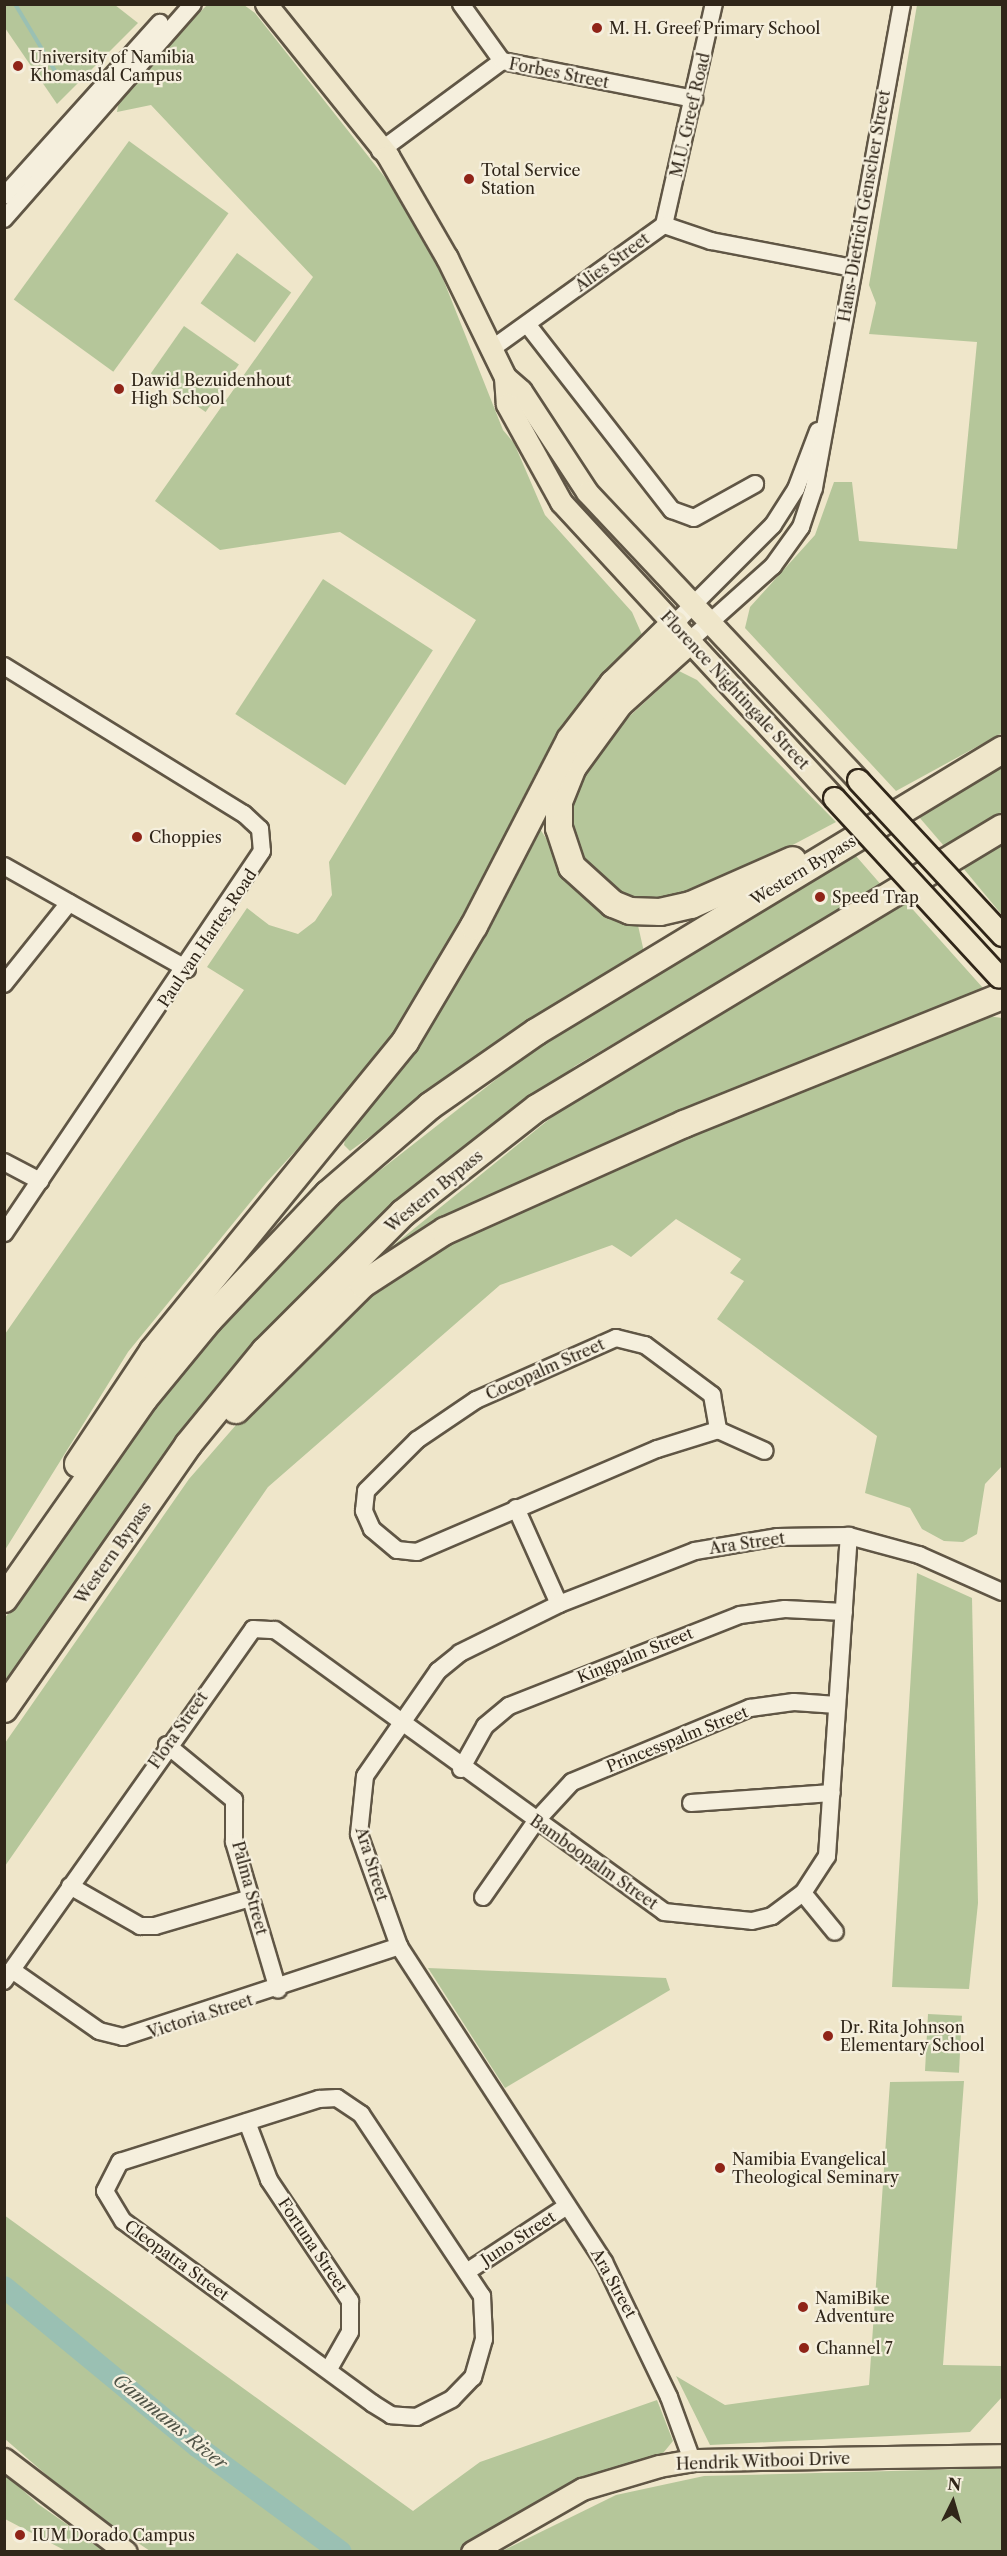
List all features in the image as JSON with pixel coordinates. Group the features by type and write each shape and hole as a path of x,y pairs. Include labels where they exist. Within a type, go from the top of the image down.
{"highway":[{"path":"681,632 600,727 559,801 568,857 597,893 630,911 691,905 881,822"},
{"path":"4,1584 153,1351 405,1042 474,926 580,726 681,632"},
{"name":"Western Bypass","path":"4,1599 144,1399 209,1320 328,1194 430,1106 536,1032 1002,750"},
{"name":"Western Bypass","path":"4,1709 188,1445 265,1352 403,1213 537,1108 1002,828"},
{"path":"95,1580 240,1406 363,1284 445,1231 1001,984"}],"main road":[{"name":"Florence Nightingale Street","path":"260,4 276,10 385,151 447,258 505,377 521,391 587,492 694,603 1002,935"},
{"name":"Florence Nightingale Street","path":"505,377 507,404 561,502 834,798 1001,984"},
{"name":"Hendrik Witbooi Drive","path":"472,2552 582,2489 692,2460 1002,2455"},
{"path":"4,2459 126,2552"}],"street":[{"path":"4,196 178,4"},
{"path":"4,219 193,4"},
{"path":"461,4 502,61"},
{"name":"M.U. Greef Road","path":"664,225 714,4"},
{"name":"Hans-Dietrich Genscher Street","path":"681,632 711,622 773,566 801,527 822,457 827,408 902,4"},
{"name":"Forbes Street","path":"385,151 502,61 694,99"},
{"name":"Alies Street","path":"490,350 664,225 711,241 853,268"},
{"path":"527,324 672,510 694,518 755,484"},
{"name":"Hans-Dietrich Genscher Street","path":"681,632 694,603 762,540 789,502 827,408"},
{"name":"Paul van Hartes Road","path":"4,666 244,814 260,829 262,851 188,969 4,1233"},
{"path":"4,866 188,969"},
{"path":"4,984 69,903"},
{"path":"4,1162 40,1181"},
{"name":"Cocopalm Street","path":"616,1338 636,1339 712,1395 718,1430 407,1553 372,1529 363,1502 375,1478 456,1412 616,1338"},
{"path":"718,1430 765,1451"},
{"path":"516,1508 559,1604"},
{"name":"Ara Street","path":"692,2460 627,2302 399,1946 359,1834 357,1813 365,1776 438,1671 460,1653 559,1604 713,1546 777,1537 849,1536 919,1555 1002,1592"},
{"name":"Bamboopalm Street","path":"399,1724 675,1916 762,1920 803,1893 827,1856 849,1536"},
{"name":"Kingpalm Street","path":"461,1769 485,1726 509,1706 740,1615 785,1609 844,1612"},
{"name":"Flora Street","path":"8,1976 167,1745 253,1629 274,1630 399,1724"},
{"name":"Princesspalm Street","path":"483,1898 536,1821 572,1782 750,1708 794,1702 837,1706"},
{"name":"Palma Street","path":"167,1745 234,1800 234,1842 278,1990"},
{"path":"691,1803 832,1793"},
{"path":"70,1886 140,1926 155,1926 251,1898"},
{"path":"803,1893 835,1932"},
{"name":"Victoria Street","path":"8,1976 99,2031 123,2037 278,1990 399,1946"},
{"name":"Cleopatra Street","path":"319,2098 348,2104 361,2114 468,2271 482,2296 484,2338 473,2377 452,2399 417,2416 398,2416 329,2370 111,2208 105,2191 120,2162 247,2122 319,2098"},
{"name":"Fortuna Street","path":"247,2122 269,2180 350,2301 350,2332 329,2370"},
{"name":"Juno Street","path":"468,2271 567,2206"}],"green space":[{"path":"4,5 115,5 138,23 57,104 5,28"},
{"path":"207,5 244,5 255,13 387,180 426,236 503,430 514,443 545,515 632,612 643,637 564,727 538,768 438,969 375,1064 266,1183 128,1352 5,1550 5,1334 244,990 207,967 247,908 269,925 298,934 315,921 332,895 329,862 476,620 340,532 220,550 155,501 313,277 151,105 117,112 120,94"},
{"path":"917,5 1002,5 1002,733 896,791 745,628 750,607 815,535 834,482 852,482 859,541 957,549 977,342 869,334 876,303 869,285"},
{"path":"129,141 229,213 113,372 14,300"},
{"path":"237,253 291,292 255,343 201,303"},
{"path":"184,326 239,364 206,412 151,374"},
{"path":"323,579 433,650 345,785 235,714"},
{"path":"679,671 697,680 836,822 721,883 648,902 625,897 590,875 569,830 571,798 608,736"},
{"path":"1002,767 1002,812 944,846 919,817"},
{"path":"538,826 583,894 637,921 644,952 567,996 350,1151 344,1145 346,1133"},
{"path":"1002,842 1002,915 963,868"},
{"path":"856,856 883,887 575,1066 342,1256 204,1406 140,1487 5,1686 5,1618 63,1531 174,1379 337,1204 545,1041"},
{"path":"907,903 983,988 537,1175 363,1270 584,1091"},
{"path":"988,1016 1002,1018 1002,1466 985,1484 977,1534 963,1542 944,1541 922,1529 910,1508 865,1493 877,1436 717,1319 744,1281 730,1273 741,1259 676,1219 631,1257 612,1245 500,1285 268,1487 5,1866 5,1743 189,1479 277,1378 338,1321 415,1263 500,1215 628,1157"},
{"path":"917,1573 972,1598 978,1903 969,1989 892,1987"},
{"path":"428,1968 666,1978 670,1990 505,2088"},
{"path":"928,2014 962,2016 959,2073 925,2071"},
{"path":"964,2081 943,2365 1002,2366 1002,2397 970,2432 710,2445 676,2376 725,2405 869,2385 890,2082"},
{"path":"4,2215 413,2511 480,2462 657,2400 673,2441 659,2458 458,2551 150,2551 80,2504 5,2439"},
{"path":"1002,2468 1002,2551 502,2551 616,2495 704,2476"},
{"path":"5,2474 38,2504 105,2551 66,2551 5,2519"}],"waterway":[{"path":"15,4 61,81"},
{"name":"Gammams River","path":"4,2287 198,2447 341,2552"}],"place":[{"name":"M. H. Greef Primary School","path":"597,28"},
{"name":"University of Namibia Khomasdal Campus","path":"18,66"},
{"name":"Total Service Station","path":"469,179"},
{"name":"Dawid Bezuidenhout High School","path":"119,389"},
{"name":"Choppies","path":"137,837"},
{"name":"Speed Trap","path":"820,897"},
{"name":"Dr. Rita Johnson Elementary School","path":"828,2036"},
{"name":"Namibia Evangelical Theological Seminary","path":"720,2168"},
{"name":"NamiBike Adventure","path":"803,2307"},
{"name":"Channel 7","path":"804,2348"},
{"name":"IUM Dorado Campus","path":"20,2535"}]}
